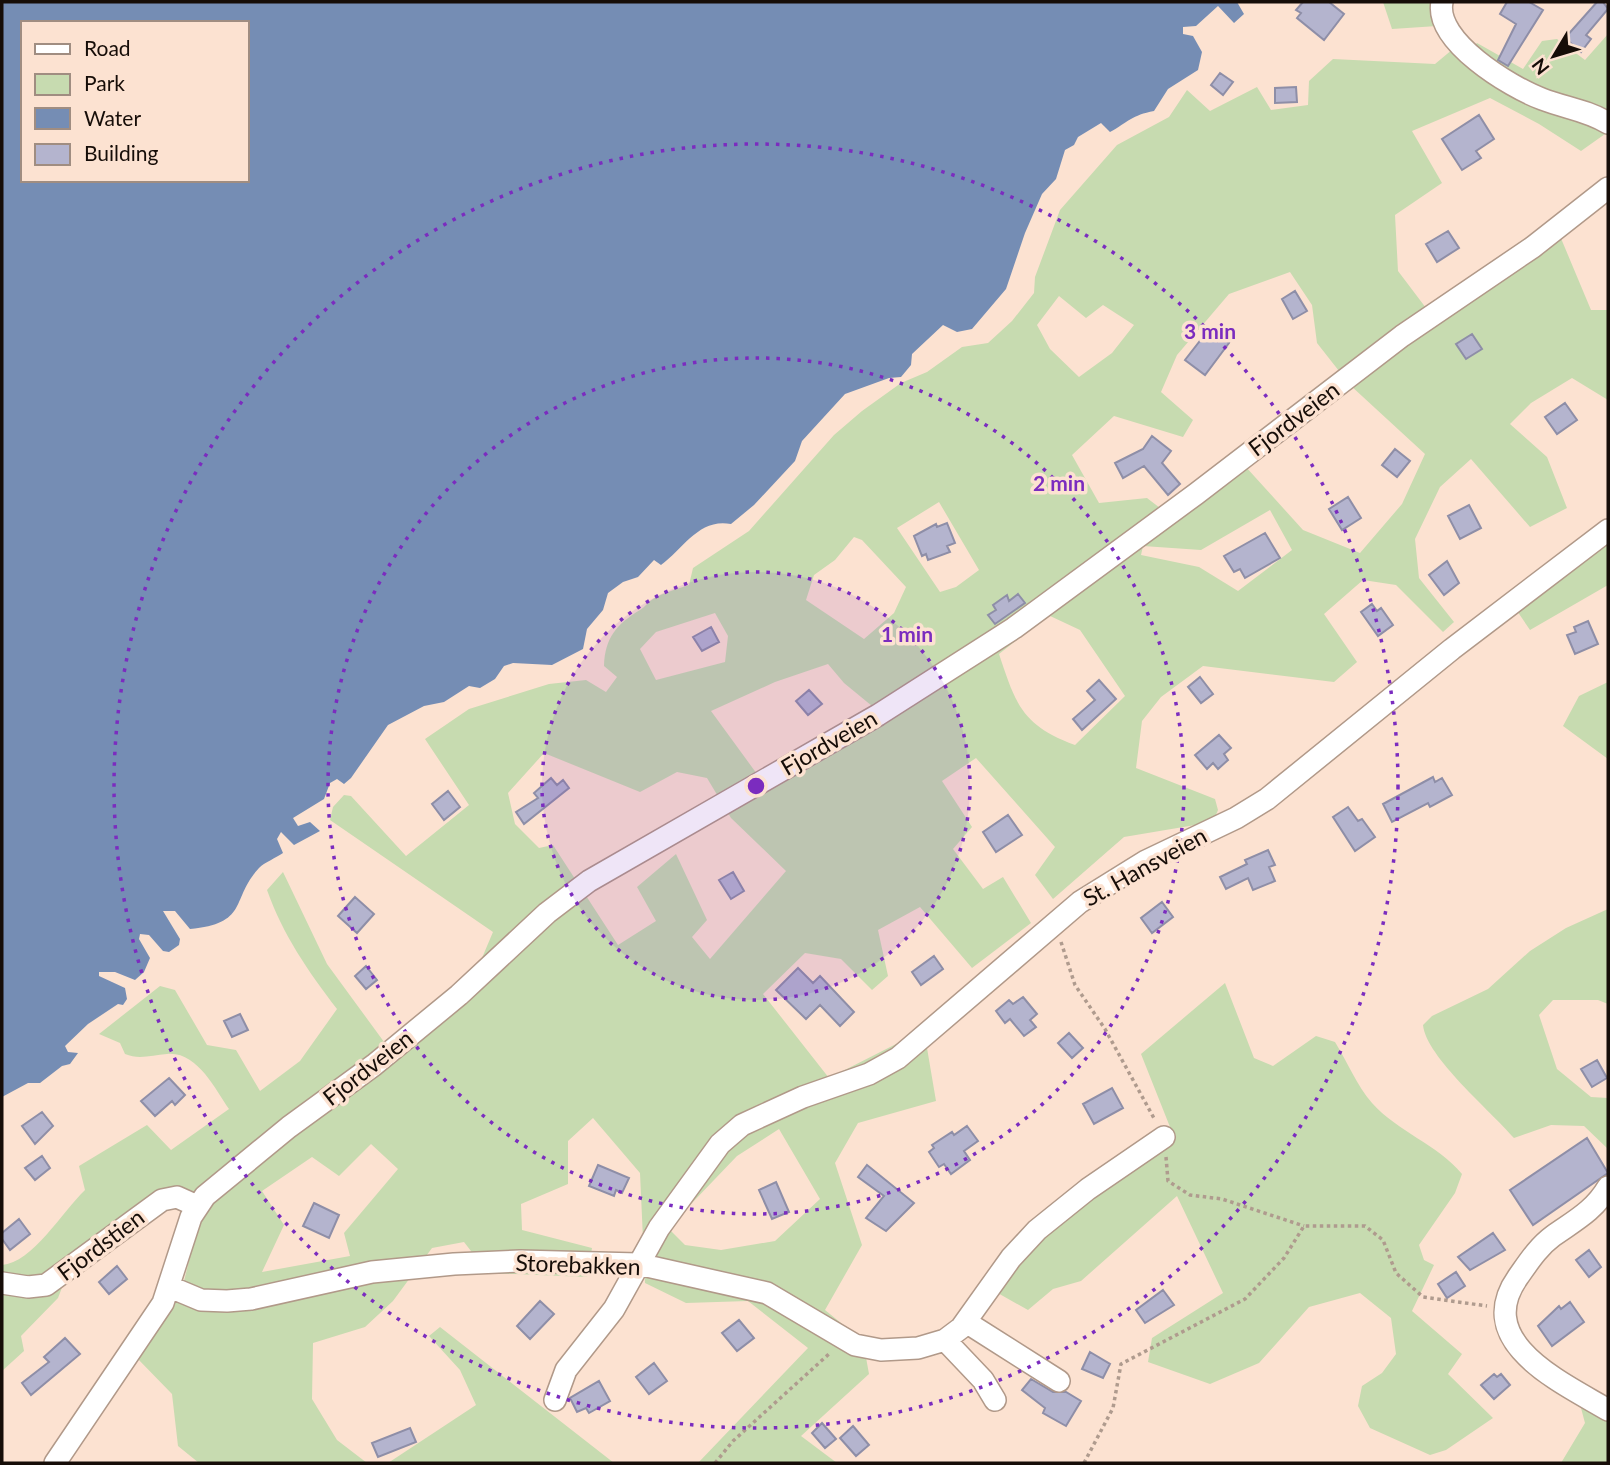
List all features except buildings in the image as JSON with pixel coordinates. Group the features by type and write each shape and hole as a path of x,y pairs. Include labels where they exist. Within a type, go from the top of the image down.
{"street":[{"path":"1442,2 1441,14 1469,56 1530,93 1584,110 1608,123"},
{"name":"Fjordveien","path":"197,1206 289,1127 374,1065 459,995 547,913 589,881 878,715 1023,622 1196,495 1402,335 1534,247 1608,188"},
{"name":"St. Hansveien","path":"555,1400 566,1370 614,1308 659,1228 720,1144 742,1125 803,1097 869,1074 898,1058 978,992 1051,925 1110,881 1267,799 1452,649 1608,530"},
{"name":"Storebakken","path":"170,1287 201,1300 227,1301 251,1299 372,1272 454,1264 520,1261 638,1264 767,1293 844,1340 881,1350 918,1348 944,1340 966,1322 1011,1258 1037,1230 1088,1189 1164,1137"},
{"path":"1608,1187 1586,1214 1541,1247 1509,1290 1503,1308 1510,1336 1531,1359 1608,1410"},
{"name":"Fjordstien","path":"2,1283 28,1287 46,1284 162,1200 177,1197 197,1206"},
{"path":"55,1463 153,1320 170,1287 197,1206"},
{"path":"966,1322 1059,1381"},
{"path":"944,1340 983,1380 995,1399"}],"path":[{"path":"1051,925 1058,935 1075,985 1105,1029 1164,1137 1168,1181 1189,1195 1223,1199 1304,1226 1366,1226 1383,1240 1396,1273 1423,1297 1503,1308"},
{"path":"1084,1463 1113,1408 1121,1364 1245,1299 1284,1258 1304,1226"},
{"path":"715,1463 733,1441 844,1340"}],"green space":[{"path":"1383,2 1453,2 1437,26 1392,29"},
{"path":"1608,34 1608,136 1605,134 1581,151 1539,124 1490,98 1412,131 1442,183 1395,215 1398,271 1426,308 1550,221 1560,236 1591,310 1608,310 1608,400 1572,378 1531,403 1510,424 1547,457 1567,508 1530,527 1471,459 1440,487 1415,539 1419,578 1454,622 1443,632 1396,585 1363,580 1324,614 1357,662 1334,682 1203,666 1161,697 1142,721 1136,768 1215,799 1218,810 1213,822 1124,837 1053,899 1035,875 1055,847 976,758 942,781 972,827 953,849 983,889 1003,877 1031,923 972,968 920,907 878,930 888,976 872,990 841,959 805,953 763,994 829,1078 902,1041 927,1048 936,1101 858,1123 835,1163 862,1245 825,1310 863,1341 869,1374 801,1436 837,1463 698,1463 808,1348 748,1301 686,1303 645,1283 640,1173 593,1118 568,1141 568,1184 521,1204 522,1230 592,1248 587,1277 488,1273 464,1242 432,1248 393,1301 365,1327 313,1343 312,1399 337,1440 367,1463 199,1463 178,1446 172,1394 136,1357 183,1285 201,1213 186,1190 66,1277 58,1298 21,1336 24,1351 2,1371 2,1265 13,1262 36,1246 85,1190 79,1166 147,1125 171,1150 229,1109 204,1073 187,1059 167,1054 130,1056 125,1054 120,1043 99,1034 160,986 175,990 207,1045 236,1050 260,1091 300,1061 337,1009 297,952 273,906 267,890 283,872 327,964 387,1046 479,965 493,932 330,820 333,807 344,795 351,796 406,856 469,805 425,739 469,709 549,684 586,680 606,692 617,677 604,666 605,656 610,639 619,626 653,599 689,585 693,568 749,531 834,435 862,411 901,383 927,372 962,347 988,343 1012,321 1034,293 1035,277 1060,210 1117,145 1169,117 1187,90 1210,111 1257,87 1271,110 1308,105 1309,81 1333,59 1435,64 1453,49 1464,56 1477,43 1523,69 1542,41 1557,39 1585,60","holes":["1290,272 1312,305 1317,343 1350,385 1425,454 1402,504 1360,553 1303,530 1245,466 1173,518 1147,498 1099,503 1072,455 1114,416 1183,437 1193,420 1161,392 1177,355 1229,294","1059,296 1086,318 1103,305 1134,325 1112,353 1079,377 1050,349 1037,325","939,502 979,570 956,587 940,592 897,528","1270,510 1292,550 1238,591 1199,567 1141,555 1143,546 1201,550","854,537 862,540 906,587 894,613 864,639 806,600 814,575 835,560","715,613 728,636 725,662 656,680 640,649 656,632","1048,615 1080,630 1125,696 1075,745 1043,730 1032,721 1011,687 999,654","828,664 844,683 872,706 757,774 711,711 775,682","544,753 640,792 677,772 707,778 731,818 786,871 710,959 692,937 707,920 676,854 637,887 656,921 618,945 553,845 539,848 515,824 508,793","779,1129 820,1199 775,1241 721,1250 685,1245 668,1228 737,1156","371,1144 398,1169 344,1233 350,1256 262,1272 284,1225 262,1191 312,1157 339,1176"]},
{"path":"1608,533 1608,585 1530,630 1513,605"},
{"path":"1608,682 1608,759 1563,726 1579,696"},
{"path":"1608,909 1608,1004 1598,1000 1553,1000 1539,1015 1557,1069 1591,1097 1608,1098 1608,1149 1584,1126 1551,1125 1514,1138 1447,1068 1427,1038 1423,1025 1432,1016 1488,989 1530,951 1566,928"},
{"path":"1225,983 1254,1058 1273,1066 1316,1036 1335,1042 1372,1103 1394,1122 1441,1154 1462,1174 1455,1193 1419,1245 1424,1260 1434,1265 1412,1311 1462,1354 1448,1374 1493,1418 1446,1450 1430,1455 1370,1428 1358,1406 1362,1386 1382,1373 1396,1354 1391,1318 1360,1293 1309,1307 1259,1363 1210,1384 1148,1362 1152,1338 1223,1293 1177,1196 1081,1281 1053,1289 1028,1310 996,1292 1042,1234 1157,1152 1170,1127 1141,1054"},
{"path":"440,1327 614,1463 388,1463 476,1405 460,1370 429,1336"},
{"path":"1608,1402 1608,1463 1561,1463 1585,1423 1581,1408"}],"water":[{"path":"2,2 1237,2 1244,14 1234,23 1218,6 1196,26 1183,27 1183,34 1193,36 1202,52 1198,70 1168,89 1154,111 1135,117 1110,132 1101,123 1078,137 1074,145 1065,150 1056,179 1042,194 1025,233 1006,289 972,329 957,332 943,325 912,354 911,365 901,377 889,378 845,394 802,441 795,461 754,505 731,524 710,525 701,530 661,565 654,560 638,577 623,582 608,593 603,610 587,629 583,649 552,665 513,663 504,666 495,679 480,688 469,686 444,702 424,706 388,725 351,778 344,784 337,779 330,783 324,799 293,818 298,826 310,822 320,831 294,845 281,832 277,839 283,853 259,868 250,879 231,915 209,926 190,929 175,911 163,911 180,939 179,945 169,952 163,951 149,935 140,934 139,939 150,958 144,972 135,980 115,972 99,972 99,976 125,988 127,999 123,1005 118,1004 88,1024 65,1046 68,1052 78,1053 70,1064 62,1066 40,1083 28,1083 2,1097"}]}
